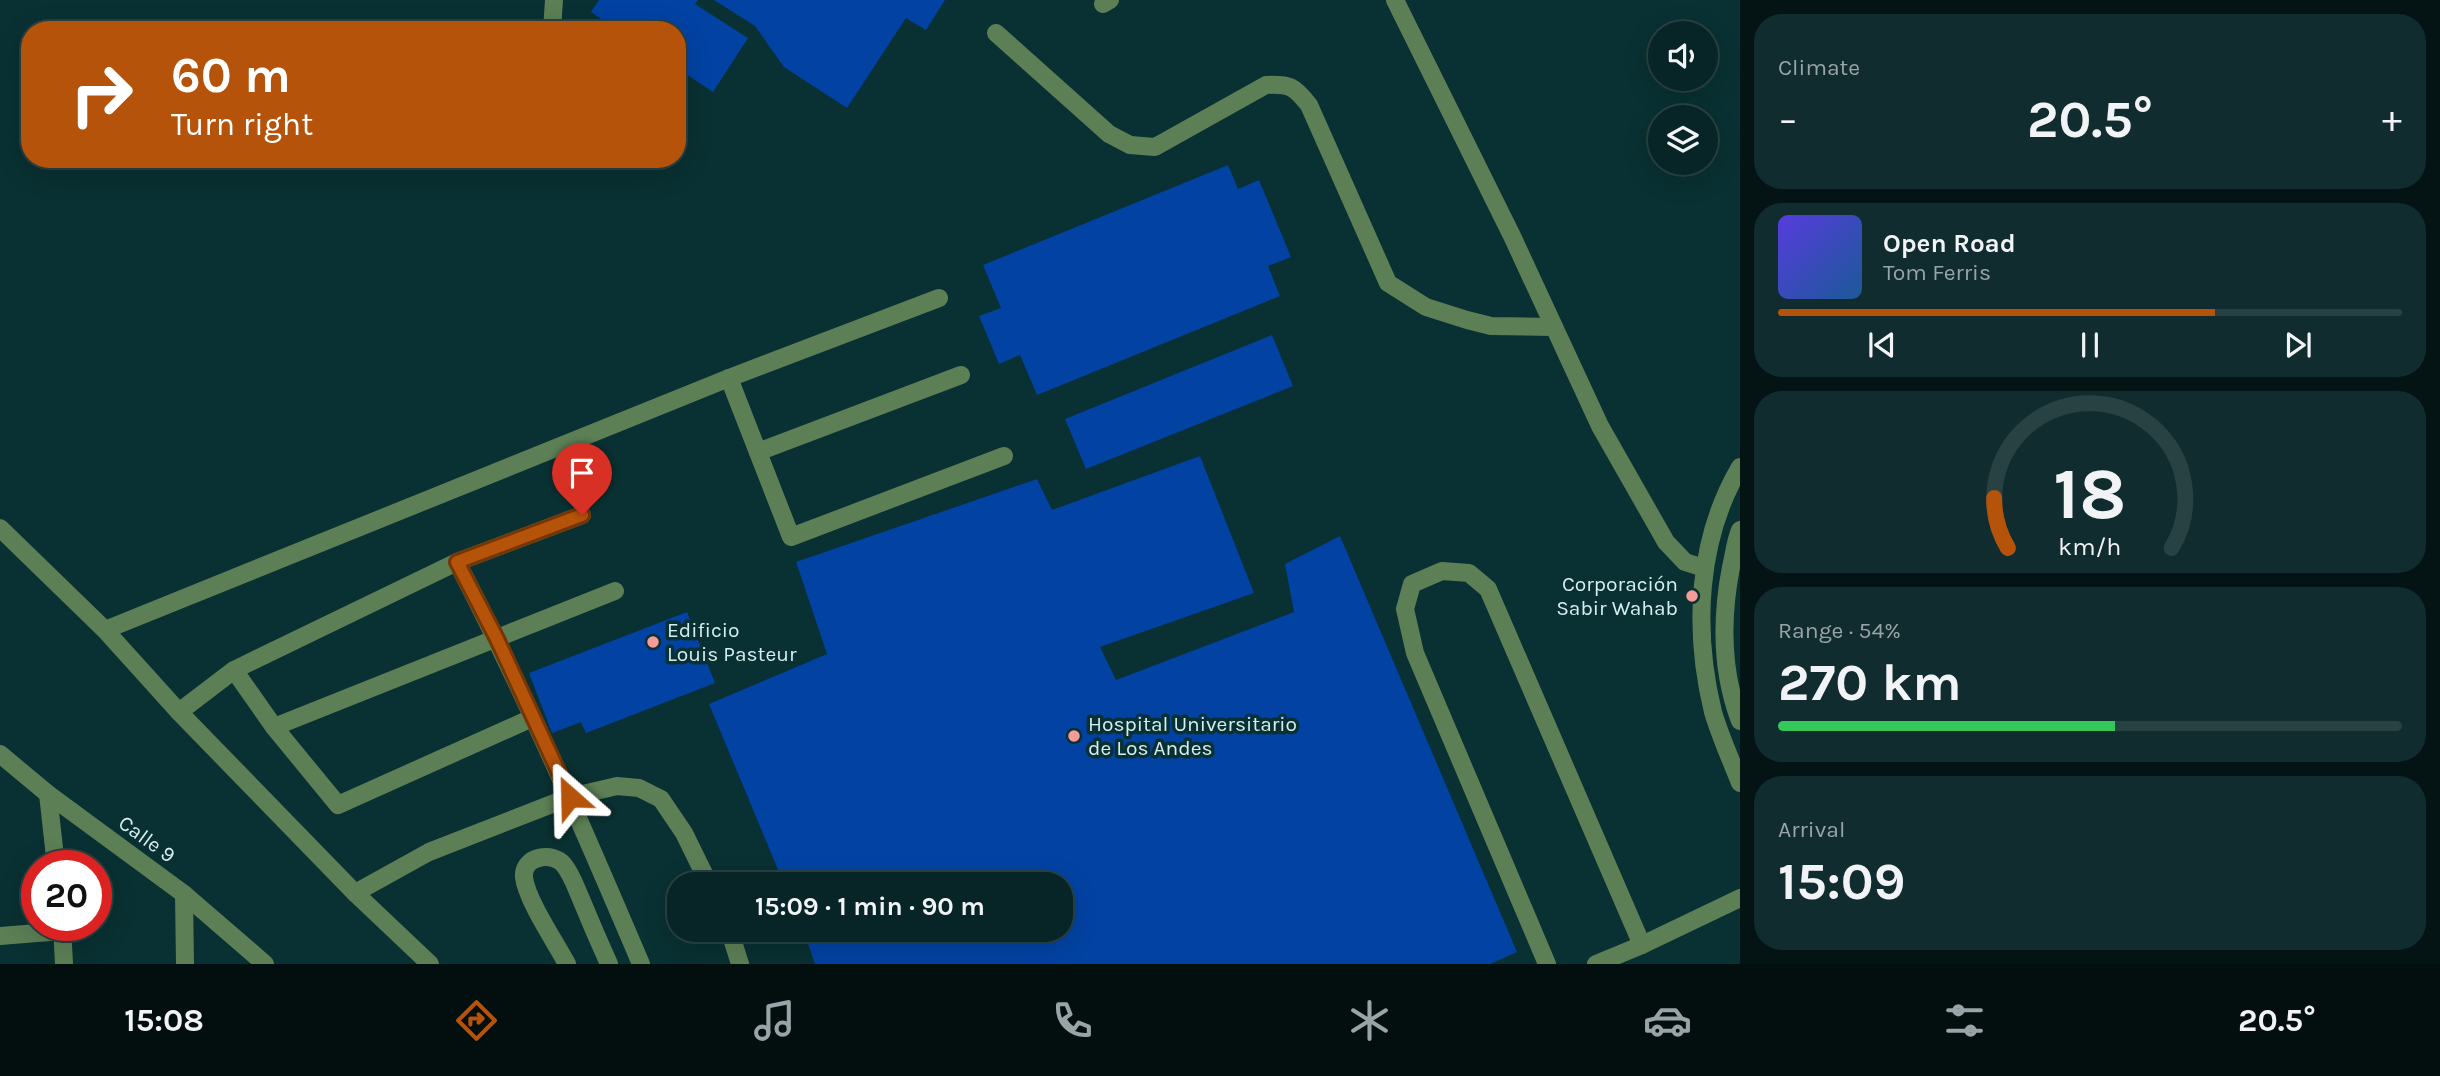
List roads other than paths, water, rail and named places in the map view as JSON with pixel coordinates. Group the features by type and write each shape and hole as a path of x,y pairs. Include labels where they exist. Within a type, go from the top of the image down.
{"street":[{"path":"553,21 554,0"},
{"path":"1395,0 1600,426 1666,542 1685,562 1703,568"},
{"path":"996,33 1109,134 1130,145 1155,147 1266,85 1287,84 1299,92 1310,105 1388,283 1426,307 1467,320 1491,326 1554,327"},
{"path":"105,630 730,378 939,298"},
{"path":"758,453 961,375"},
{"path":"730,378 791,537 1004,456"},
{"path":"1740,467 1725,493 1703,568 1701,624 1705,671 1714,714 1740,783"},
{"path":"179,712 234,670 457,562 582,515"},
{"path":"0,528 105,630 179,712 355,893 430,964"},
{"path":"1740,530 1724,602 1724,646 1731,697 1740,721"},
{"path":"457,562 497,639 570,797 641,964"},
{"path":"1546,964 1415,653 1405,609 1412,584 1442,571 1469,573 1488,589 1642,945"},
{"path":"274,727 615,591"},
{"path":"234,670 274,727 339,805 532,718"},
{"name":"Calle 9","path":"0,754 48,794 184,894 265,964"},
{"path":"355,893 429,852 570,797 617,786 639,788 660,799 684,833 703,872"},
{"path":"48,794 54,850"},
{"path":"567,964 527,891 523,875 530,862 544,856 554,857 563,863 609,964"},
{"path":"184,894 185,964"},
{"path":"1596,964 1740,898"},
{"path":"0,936 21,933"},
{"path":"63,941 64,964"},
{"path":"733,942 740,964"}],"place":[{"name":"Corporación Sabir Wahab","path":"1692,596"},
{"name":"Edificio Louis Pasteur","path":"653,642"},
{"name":"Hospital Universitario de Los Andes","path":"1074,736"}]}
